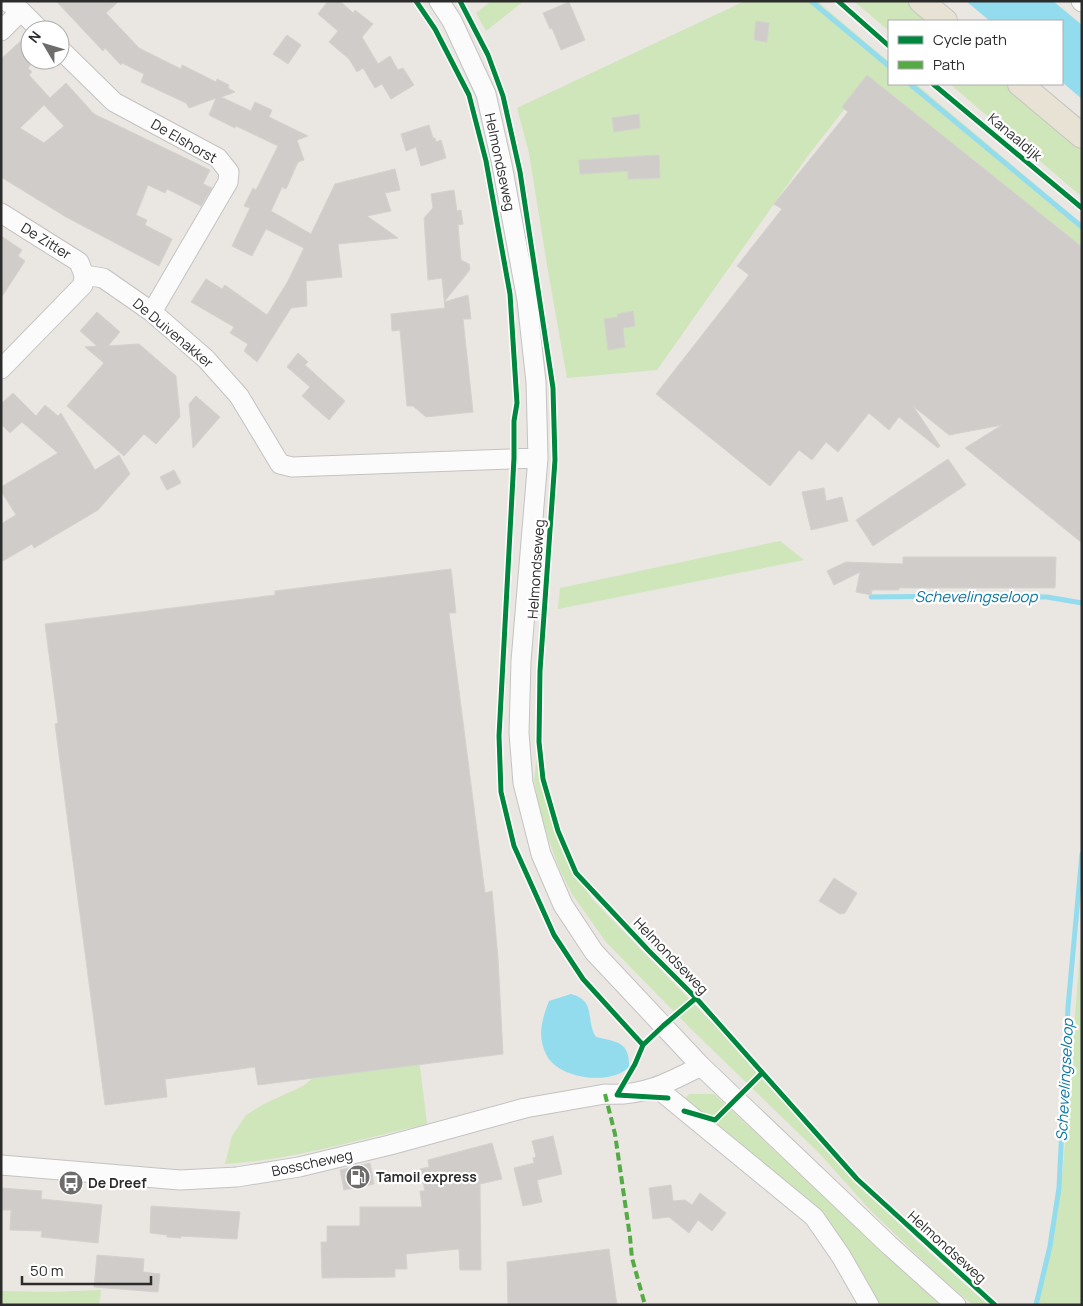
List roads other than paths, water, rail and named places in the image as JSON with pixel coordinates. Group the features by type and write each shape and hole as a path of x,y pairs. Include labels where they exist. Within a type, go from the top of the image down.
{"main road":[{"path":"921,1 944,20"},
{"path":"1021,85 1082,136"}],"street":[{"name":"Helmondseweg","path":"439,1 452,21 486,94 502,165 527,300 536,382 538,458 521,662 519,733 523,783 541,854 563,905 594,952 701,1066 889,1245 956,1305"},
{"path":"1,30 14,6 29,20"},
{"name":"De Elshorst","path":"70,59 114,102 218,158 229,172 228,182 152,312"},
{"name":"De Zitter","path":"1,213 79,262 84,275"},
{"name":"De Duivenakker","path":"84,275 102,278 152,312 206,359 239,396 280,464 292,467 538,458"},
{"path":"1,369 82,285 84,275"},
{"name":"Bosscheweg","path":"2,1160 180,1180 237,1177 300,1167 390,1146 525,1108 605,1094 617,1095 657,1088 701,1066"},
{"path":"657,1088 814,1217 840,1256 868,1305"}],"water":[{"path":"966,1 1053,1 1082,25 1082,99 1063,83 1063,20 989,20"},
{"path":"571,994 579,997 587,1006 596,1037 615,1042 624,1047 629,1058 629,1067 621,1073 598,1078 572,1074 552,1063 546,1054 541,1034 544,1014 549,1001"}],"waterway":[{"path":"811,1 888,65"},
{"path":"911,85 1082,227"},
{"name":"Schevelingseloop","path":"871,597 1047,597 1082,603"},
{"name":"Schevelingseloop","path":"1036,1305 1050,1246 1059,1188 1068,1007 1082,854"}],"place":[{"name":"Tamoil express","path":"358,1177"},
{"name":"De Dreef","path":"71,1183"}]}
